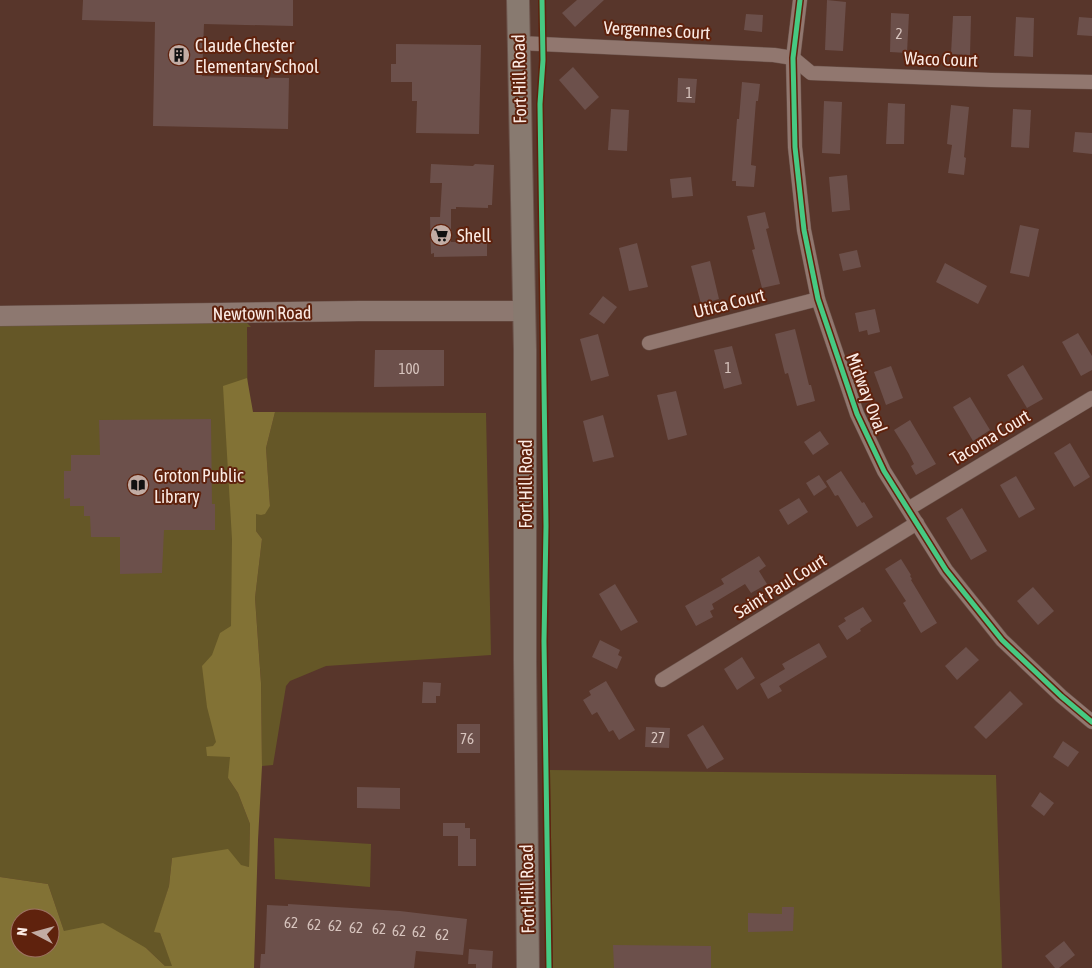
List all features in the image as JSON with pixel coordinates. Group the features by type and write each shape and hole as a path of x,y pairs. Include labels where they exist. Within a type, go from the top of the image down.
{"main road":[{"name":"Fort Hill Road","path":"518,0 524,312 528,968"},
{"name":"Newtown Road","path":"0,316 359,311 524,312"}],"street":[{"name":"Midway Oval","path":"800,0 793,58 796,147 803,220 818,299 857,414 884,471 946,570 1002,640 1061,696 1092,722"},
{"name":"Vergennes Court","path":"518,43 774,55 793,58"},
{"name":"Waco Court","path":"793,58 811,73 1092,82"},
{"name":"Utica Court","path":"649,343 818,299"},
{"name":"Tacoma Court","path":"908,508 1092,398"},
{"name":"Saint Paul Court","path":"662,680 917,523"}],"shaded area":[{"path":"246,313 247,323 251,327 247,327 250,758 228,778 238,793 250,824 249,867 172,858 169,886 155,931 160,933 173,967 165,966 146,948 64,931 60,919 60,908 56,908 48,884 0,877 0,316"},
{"path":"247,378 253,412 275,412 266,448 270,506 265,514 256,514 256,531 262,539 255,598 261,683 262,766 254,968 0,968 0,877 48,884 56,908 10,908 10,958 60,958 60,919 64,931 103,923 146,948 165,966 172,966 160,933 154,932 169,886 172,858 228,849 241,865 249,867 250,824 238,793 228,778 230,757 207,756 206,747 213,746 216,742 207,707 202,666 212,655 220,633 231,626 232,539 223,386"},
{"path":"275,412 486,413 491,655 326,666 290,681 286,686 273,765 262,766 261,682 255,598 262,539 256,531 256,513 270,506 266,448"},
{"path":"550,770 996,775 1002,968 553,968"},
{"path":"274,838 371,844 370,887 275,879"}],"building":[{"name":"Claude Chester Elementary School","path":"83,0 293,0 293,26 204,24 202,76 289,78 288,129 153,126 155,22 82,20"},
{"path":"577,0 604,0 575,27 562,13"},
{"path":"827,0 846,2 843,51 825,50"},
{"path":"891,13 909,14 907,53 890,52"},
{"path":"746,14 763,15 762,32 744,30"},
{"path":"953,16 971,16 970,55 951,54"},
{"path":"1016,17 1034,18 1033,57 1014,56"},
{"path":"1079,17 1092,18 1092,36 1077,35"},
{"path":"396,44 481,45 479,134 416,133 417,101 412,101 412,82 391,82 391,64 396,64"},
{"path":"573,67 599,97 585,110 559,80"},
{"path":"678,78 697,79 695,103 677,102"},
{"path":"742,82 760,84 758,101 756,101 751,165 756,166 754,187 736,186 736,181 732,181"},
{"path":"824,101 842,102 840,154 822,153"},
{"path":"888,103 905,104 904,144 886,144"},
{"path":"951,105 969,107 964,175 948,173 952,145 947,144"},
{"path":"611,109 629,110 627,151 608,150"},
{"path":"1013,109 1031,110 1029,148 1011,147"},
{"path":"1075,132 1092,133 1092,154 1073,152"},
{"path":"431,164 494,165 492,205 488,205 488,208 456,207 456,209 451,209 451,242 487,241 487,256 434,257 434,253 431,254 430,217 440,217 442,183 430,183"},
{"path":"847,175 850,210 832,212 829,177"},
{"path":"691,177 693,196 672,198 670,179"},
{"path":"765,212 769,228 766,229 780,284 762,288 752,250 755,249 747,216"},
{"path":"1020,225 1039,229 1029,277 1010,273"},
{"path":"637,243 648,287 629,291 619,248"},
{"path":"857,250 861,267 843,271 839,254"},
{"path":"710,261 719,299 701,304 691,266"},
{"path":"945,263 987,286 978,304 936,282"},
{"path":"603,296 617,307 604,324 589,314"},
{"path":"875,309 880,332 868,335 867,330 859,332 855,313"},
{"path":"795,329 815,401 797,406 788,373 785,374 775,334"},
{"path":"1078,333 1092,356 1092,370 1081,376 1062,342"},
{"path":"598,334 609,376 591,381 580,339"},
{"path":"732,346 742,384 724,389 714,350"},
{"path":"375,350 444,350 444,386 374,387"},
{"path":"1023,365 1043,399 1027,408 1007,375"},
{"path":"891,366 903,398 886,405 874,372"},
{"path":"676,391 687,435 668,440 657,395"},
{"path":"970,397 990,430 973,441 953,407"},
{"path":"603,415 614,457 593,462 583,421"},
{"name":"Groton Public Library","path":"211,419 212,504 215,504 215,530 164,530 162,573 120,574 120,537 91,537 90,516 84,516 84,506 70,506 70,498 64,499 64,471 71,471 71,455 100,455 99,420"},
{"path":"910,420 936,464 916,475 911,466 914,464 894,430"},
{"path":"820,431 829,444 813,455 804,442"},
{"path":"1070,443 1090,477 1074,487 1054,453"},
{"path":"841,471 873,517 857,527 838,495 835,496 826,481"},
{"path":"819,475 827,487 814,496 806,483"},
{"path":"1016,476 1035,509 1019,518 1000,485"},
{"path":"799,498 808,512 788,525 779,510"},
{"path":"962,508 987,551 971,560 946,518"},
{"path":"759,556 766,566 759,571 767,584 751,593 745,584 712,604 714,609 710,611 713,617 696,626 685,606 724,584 721,579"},
{"path":"901,559 911,575 911,580 937,623 921,633 903,603 906,601 885,569"},
{"path":"615,584 638,622 621,631 599,594"},
{"path":"1033,587 1054,611 1038,625 1017,601"},
{"path":"863,607 872,621 847,640 838,626 846,621 844,618"},
{"path":"600,640 620,650 618,655 622,657 617,669 592,657"},
{"path":"819,643 827,657 779,686 782,691 768,699 760,684 785,669 782,664"},
{"path":"966,647 979,660 957,680 945,666"},
{"path":"742,657 755,678 737,690 724,669"},
{"path":"606,681 635,730 619,740 613,730 609,732 597,712 592,715 583,700 591,695 589,691"},
{"path":"423,682 441,683 440,696 436,696 436,703 422,703"},
{"path":"1010,691 1023,704 986,739 974,727"},
{"path":"457,724 480,724 480,753 457,753"},
{"path":"703,725 724,759 707,769 687,735"},
{"path":"646,727 670,728 669,748 645,747"},
{"path":"1063,741 1079,752 1068,767 1053,757"},
{"path":"357,787 400,788 400,809 357,808"},
{"path":"1040,792 1054,803 1044,816 1031,806"},
{"path":"443,823 465,823 465,828 470,828 470,839 476,839 476,866 458,866 458,836 443,836"},
{"path":"288,904 400,911 467,919 463,955 416,951 414,968 260,968 261,954 265,954 267,905 288,906"},
{"path":"782,907 794,907 793,931 748,932 748,913 782,914"},
{"path":"1064,941 1075,955 1059,968 1055,968 1045,956"},
{"path":"613,945 711,946 711,968 614,968"},
{"path":"469,949 493,951 492,968 476,968 476,964 468,964"}],"cycle path":[{"path":"542,0 543,60 540,104 546,526 544,641 549,968"},
{"path":"800,0 793,58 795,147 804,230 818,299 857,414 884,471 946,570 1002,640 1061,696 1092,722"}],"place":[{"name":"Claude Chester Elementary School","path":"179,55"},
{"name":"Shell","path":"441,235"},
{"name":"Groton Public Library","path":"138,485"}]}
